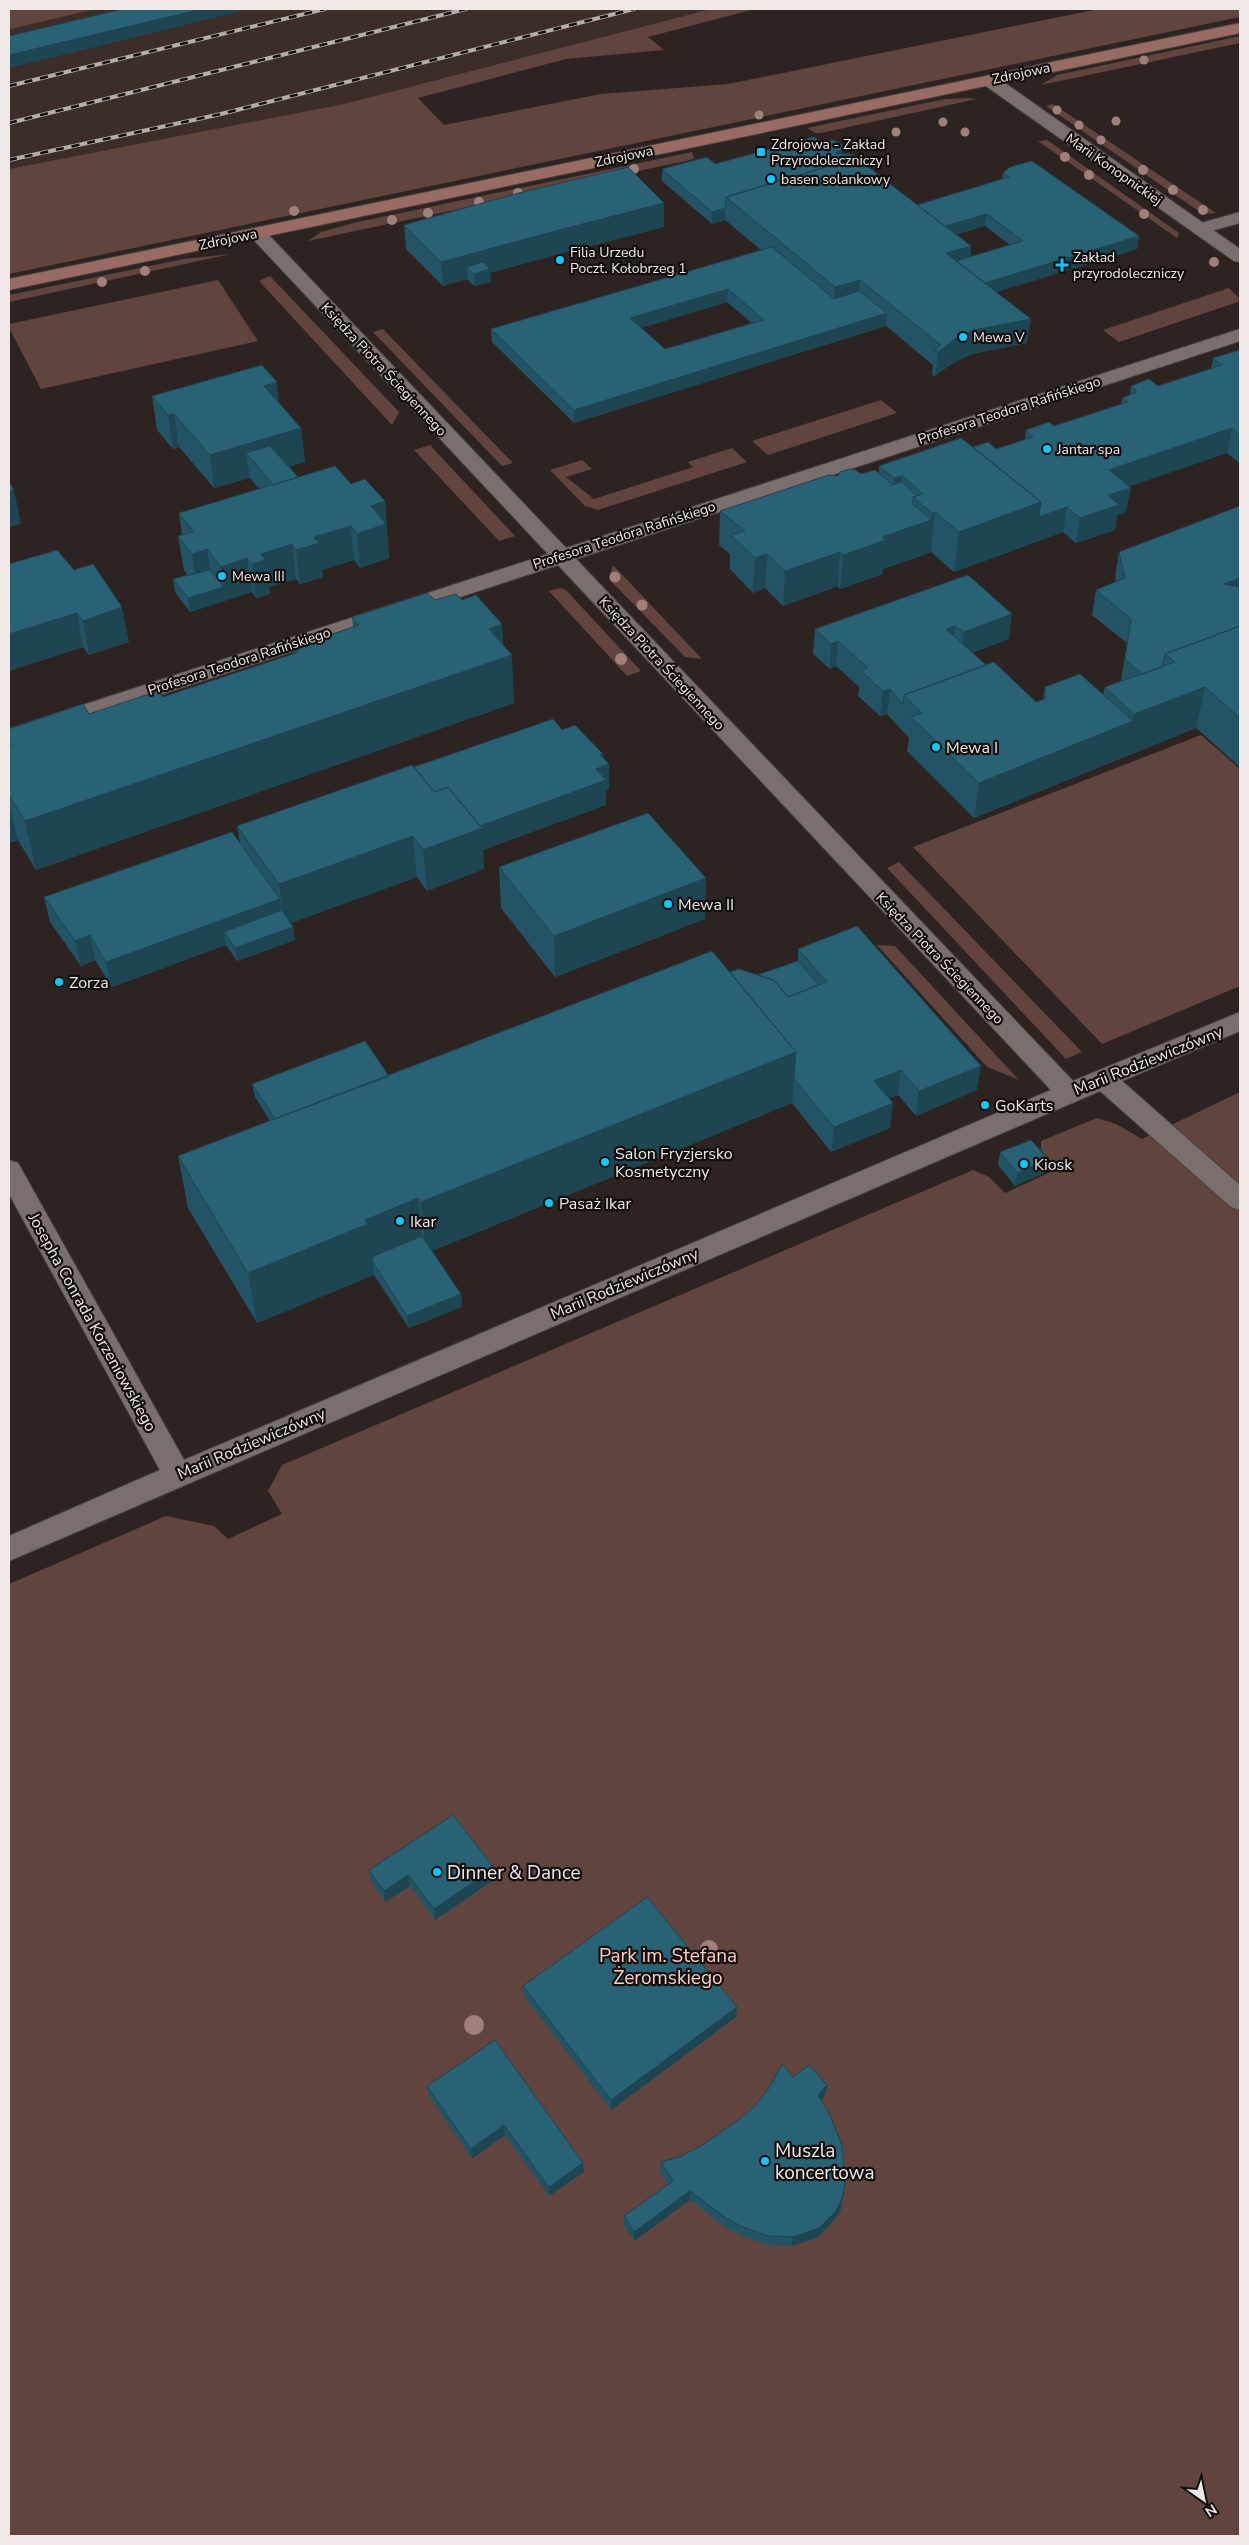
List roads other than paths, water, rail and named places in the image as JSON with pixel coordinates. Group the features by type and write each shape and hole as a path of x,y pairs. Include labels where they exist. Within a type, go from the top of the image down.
{"street":[{"name":"Zdrojowa","path":"9,285 1240,28"},
{"name":"Marii Konopnickiej","path":"989,80 1240,257"},
{"path":"1200,229 1240,217"},
{"name":"Księdza Piotra Ściegiennego","path":"257,233 1068,1092"},
{"name":"Profesora Teodora Rafińskiego","path":"9,737 1240,335"},
{"name":"Marii Rodziewiczówny","path":"9,1548 177,1474 1068,1092 1240,1021"},
{"path":"1103,1079 1240,1200"},
{"name":"Josepha Conrada Korzeniowskiego","path":"9,1170 177,1474"}],"railway":[{"path":"9,86 325,9"},
{"path":"9,123 466,9"},
{"path":"9,160 221,114 634,9"}],"place":[{"name":"Zdrojowa - Zakład Przyrodoleczniczy I","path":"761,152"},
{"name":"basen solankowy","path":"771,179"},
{"name":"Filia Urzedu Poczt. Kołobrzeg 1","path":"560,260"},
{"name":"Zakład przyrodoleczniczy","path":"1062,265"},
{"name":"Mewa V","path":"963,337"},
{"name":"Jantar spa","path":"1047,449"},
{"name":"Mewa III","path":"222,576"},
{"name":"Mewa I","path":"936,747"},
{"name":"Mewa II","path":"668,904"},
{"name":"Zorza","path":"59,982"},
{"name":"GoKarts","path":"985,1105"},
{"name":"Salon Fryzjersko Kosmetyczny","path":"605,1162"},
{"name":"Kiosk","path":"1024,1164"},
{"name":"Pasaż Ikar","path":"549,1203"},
{"name":"Ikar","path":"400,1221"},
{"name":"Dinner & Dance","path":"437,1872"},
{"name":"Muszla koncertowa","path":"765,2161"}],"park label":[{"name":"Park im. Stefana Żeromskiego","path":"668,1966"}]}
